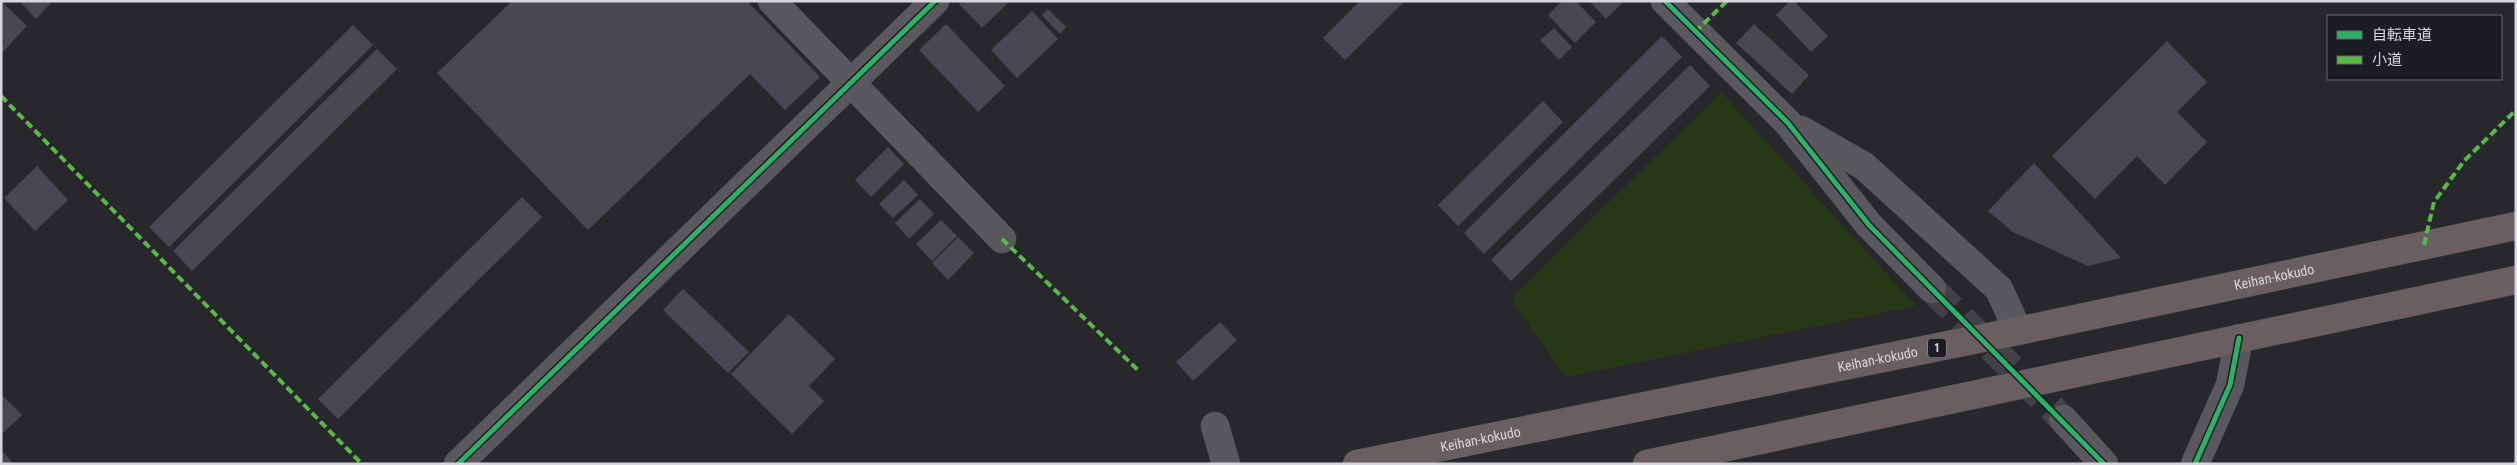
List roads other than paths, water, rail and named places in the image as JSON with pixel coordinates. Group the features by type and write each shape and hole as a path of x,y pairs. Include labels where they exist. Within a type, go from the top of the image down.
{"highway":[{"name":"Keihan-kokudo","path":"1356,464 2018,331 2516,226"},
{"path":"1647,464 2516,280"}],"street":[{"path":"772,1 1002,239"},
{"path":"458,464 935,1"},
{"path":"1665,1 1788,123 1869,226 1932,289"},
{"path":"1788,123 1864,166 1999,289 2018,331"},
{"path":"2195,464 2230,385 2240,338"},
{"path":"2062,419 2104,464"},
{"path":"1215,426 1226,464"}],"tunnel":[{"path":"1932,289 2063,419"}]}
